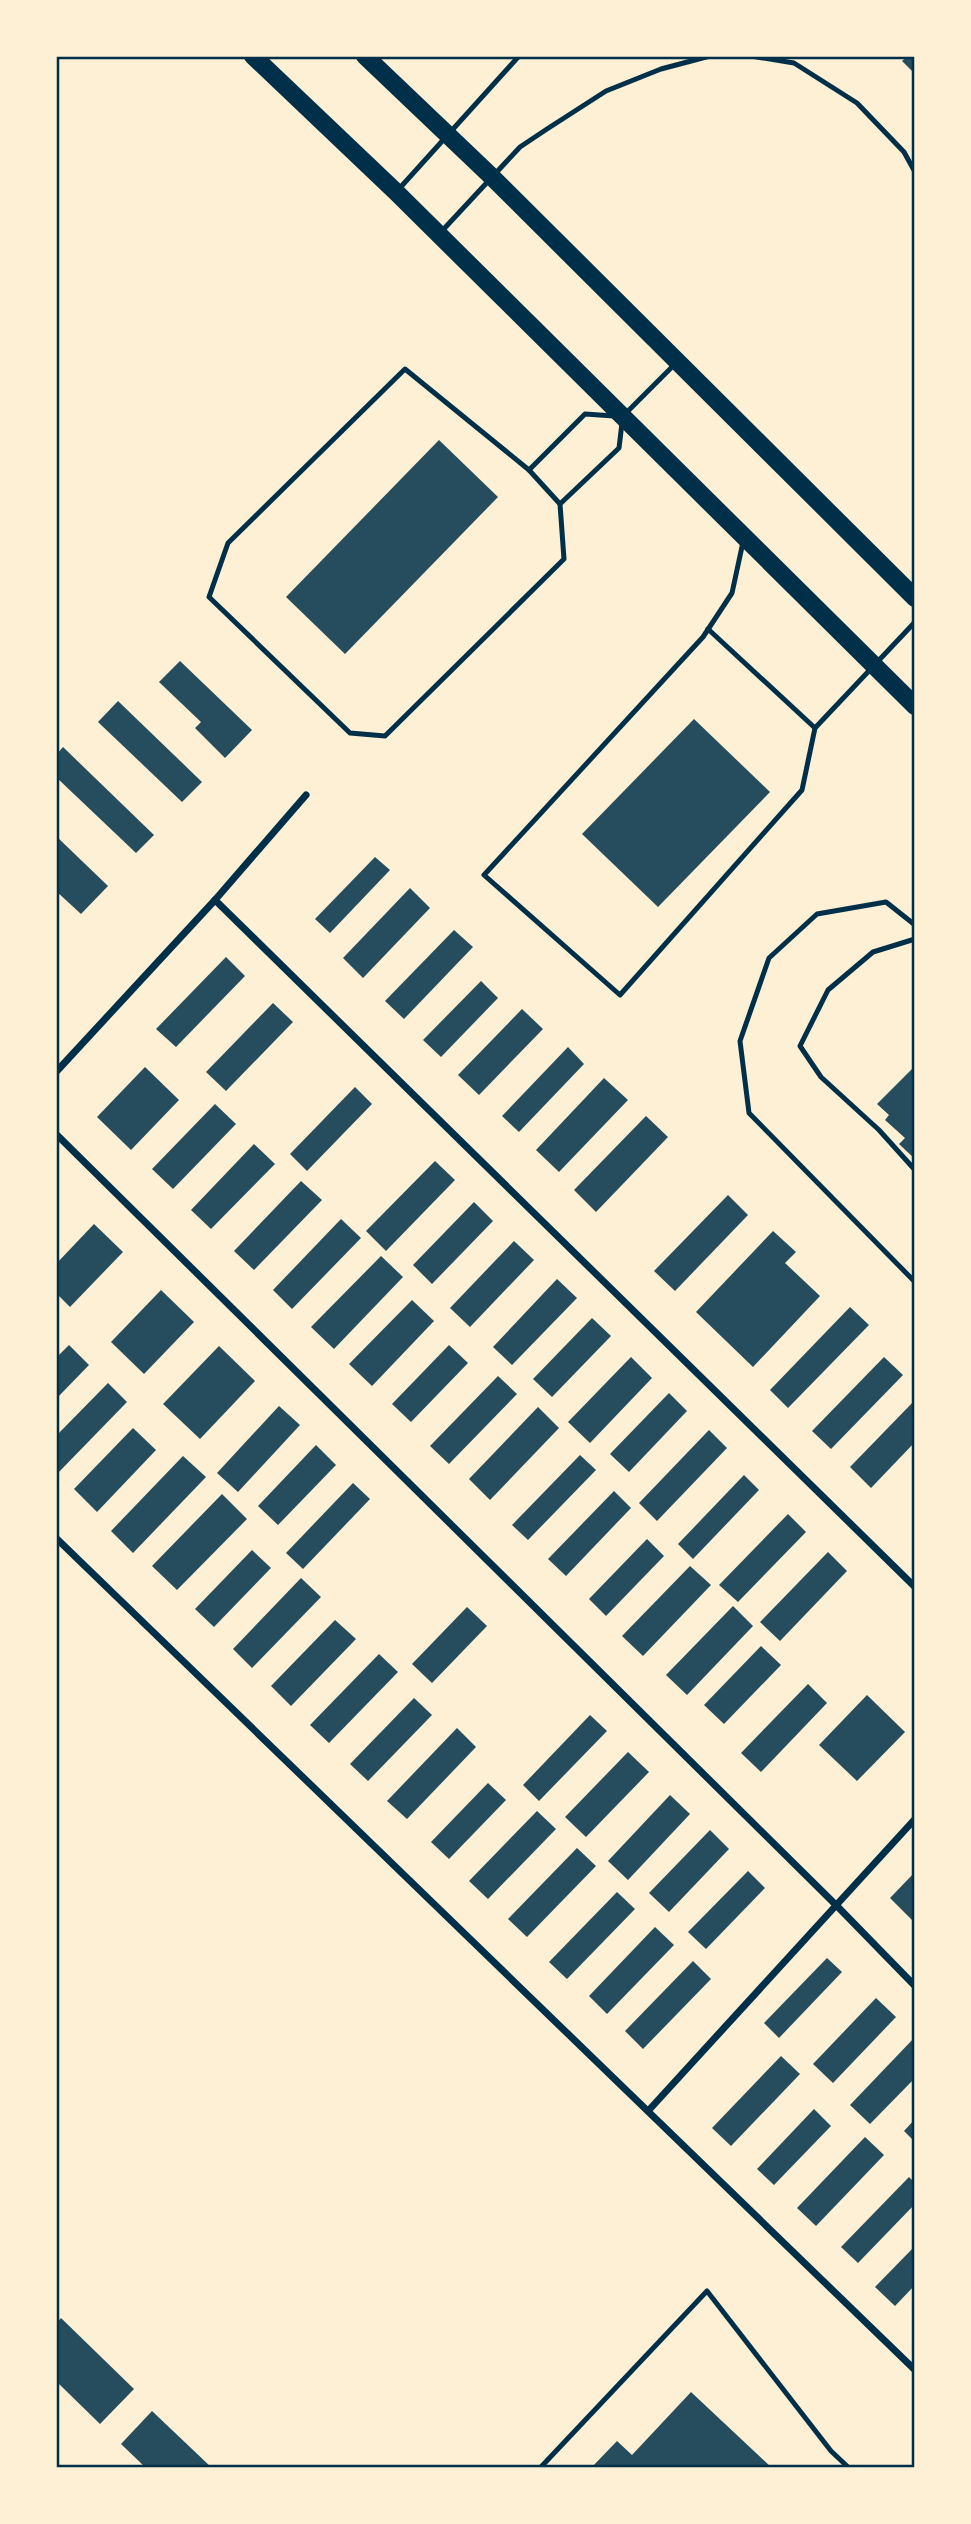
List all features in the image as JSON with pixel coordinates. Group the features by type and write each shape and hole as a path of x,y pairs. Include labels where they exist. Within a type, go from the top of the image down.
{"main road":[{"path":"253,56 396,192 915,706"},
{"path":"365,56 492,177 915,598"}],"street":[{"path":"56,1072 215,900 306,795"},
{"path":"215,900 915,1587"},
{"path":"56,1134 915,1986"},
{"path":"56,1538 915,2370"},
{"path":"649,2110 915,1819"}],"lane":[{"path":"396,192 519,56"},
{"path":"438,235 520,147 606,90 661,69 710,56"},
{"path":"751,56 794,63 857,103 904,152 915,172"},
{"path":"560,505 619,448 622,416 677,362"},
{"path":"405,369 529,470 560,505 564,559 385,736 350,733 209,597 228,543 405,369"},
{"path":"529,470 585,414 622,416"},
{"path":"744,537 732,593 708,629 484,875 620,995 802,790 815,728 915,622"},
{"path":"708,629 815,728"},
{"path":"915,925 886,902 817,914 769,958 740,1041 749,1113 915,1282"},
{"path":"915,939 873,952 828,990 800,1046 821,1077 879,1130 915,1170"},
{"path":"540,2468 707,2291 831,2451 849,2468"}],"building":[{"path":"908,56 915,56 915,74 902,61"},
{"path":"439,440 498,497 345,654 286,597"},
{"path":"180,661 252,730 225,758 195,728 201,722 159,682"},
{"path":"118,701 202,782 182,802 98,722"},
{"path":"694,719 770,792 658,907 582,834"},
{"path":"63,747 154,835 136,853 56,777 56,755"},
{"path":"56,836 108,886 81,914 56,891"},
{"path":"375,857 390,870 330,933 315,919"},
{"path":"410,888 430,908 363,978 343,958"},
{"path":"454,930 473,947 404,1019 385,1001"},
{"path":"226,957 245,976 176,1047 156,1029"},
{"path":"481,981 498,998 441,1057 423,1040"},
{"path":"273,1003 293,1022 226,1091 206,1072"},
{"path":"522,1009 543,1029 479,1095 458,1075"},
{"path":"568,1047 584,1064 519,1132 502,1116"},
{"path":"915,1066 915,1159 899,1144 905,1138 885,1120 889,1115 877,1104"},
{"path":"145,1067 179,1100 131,1150 97,1117"},
{"path":"604,1078 628,1100 559,1172 536,1150"},
{"path":"355,1087 372,1104 307,1171 290,1154"},
{"path":"215,1104 236,1124 173,1189 152,1169"},
{"path":"646,1116 668,1137 596,1212 574,1190"},
{"path":"254,1144 275,1164 211,1229 191,1210"},
{"path":"435,1161 455,1180 386,1251 366,1231"},
{"path":"301,1181 322,1200 254,1270 234,1251"},
{"path":"728,1195 748,1215 675,1291 654,1271"},
{"path":"474,1202 493,1221 432,1284 413,1265"},
{"path":"341,1219 361,1238 292,1309 273,1290"},
{"path":"94,1224 123,1252 70,1307 56,1293 56,1264"},
{"path":"773,1231 796,1252 785,1263 820,1296 753,1367 696,1312"},
{"path":"514,1241 534,1260 470,1327 450,1308"},
{"path":"381,1256 403,1277 334,1349 311,1327"},
{"path":"557,1279 577,1298 512,1365 493,1347"},
{"path":"161,1290 194,1322 144,1374 111,1342"},
{"path":"412,1300 434,1321 372,1386 349,1364"},
{"path":"850,1307 869,1325 788,1408 770,1390"},
{"path":"592,1318 611,1336 552,1397 533,1379"},
{"path":"69,1345 89,1365 56,1399 56,1358"},
{"path":"449,1345 468,1363 411,1422 392,1404"},
{"path":"219,1346 255,1381 200,1439 163,1404"},
{"path":"631,1357 652,1378 590,1443 568,1422"},
{"path":"884,1357 903,1375 831,1449 812,1431"},
{"path":"498,1376 517,1394 449,1464 430,1446"},
{"path":"108,1383 127,1402 57,1474 56,1436"},
{"path":"669,1393 687,1411 629,1472 610,1454"},
{"path":"915,1400 915,1442 871,1488 850,1467"},
{"path":"279,1406 300,1425 238,1492 217,1473"},
{"path":"538,1407 559,1428 490,1500 469,1479"},
{"path":"133,1428 156,1450 97,1512 74,1489"},
{"path":"709,1430 727,1448 657,1521 639,1503"},
{"path":"316,1445 336,1465 278,1525 258,1506"},
{"path":"580,1455 596,1470 528,1540 512,1525"},
{"path":"183,1456 206,1477 133,1553 111,1531"},
{"path":"744,1475 759,1490 693,1559 678,1544"},
{"path":"353,1483 370,1499 303,1569 286,1553"},
{"path":"614,1491 631,1508 566,1576 548,1559"},
{"path":"222,1494 247,1519 177,1590 152,1566"},
{"path":"788,1514 806,1532 738,1602 719,1585"},
{"path":"647,1539 664,1556 606,1616 589,1599"},
{"path":"252,1550 271,1568 214,1627 195,1609"},
{"path":"828,1552 847,1571 780,1641 760,1622"},
{"path":"690,1566 711,1585 643,1656 622,1636"},
{"path":"301,1578 321,1597 252,1668 233,1649"},
{"path":"733,1606 753,1626 687,1695 666,1675"},
{"path":"467,1607 487,1626 432,1683 412,1664"},
{"path":"335,1620 356,1639 291,1706 271,1686"},
{"path":"761,1646 781,1665 724,1724 704,1705"},
{"path":"379,1654 398,1672 329,1743 310,1725"},
{"path":"808,1684 827,1703 761,1772 741,1753"},
{"path":"867,1695 905,1732 857,1781 819,1745"},
{"path":"414,1698 432,1715 368,1781 350,1764"},
{"path":"590,1715 607,1731 539,1801 523,1785"},
{"path":"457,1728 476,1747 407,1819 387,1801"},
{"path":"628,1752 649,1772 586,1837 565,1817"},
{"path":"488,1783 506,1800 449,1859 431,1842"},
{"path":"670,1795 690,1814 628,1880 608,1861"},
{"path":"537,1811 556,1829 488,1899 469,1881"},
{"path":"710,1830 729,1849 669,1912 649,1893"},
{"path":"577,1848 596,1866 527,1937 508,1919"},
{"path":"748,1871 765,1888 706,1949 688,1932"},
{"path":"915,1872 915,1923 890,1898"},
{"path":"617,1892 635,1909 567,1979 549,1962"},
{"path":"655,1927 674,1945 607,2014 589,1996"},
{"path":"827,1958 842,1972 779,2038 764,2023"},
{"path":"693,1961 711,1979 643,2049 625,2031"},
{"path":"876,1998 896,2017 833,2083 813,2064"},
{"path":"915,2037 915,2078 870,2124 850,2105"},
{"path":"781,2056 800,2074 731,2146 712,2128"},
{"path":"814,2109 831,2126 774,2185 757,2169"},
{"path":"915,2119 915,2142 904,2131"},
{"path":"865,2137 884,2155 816,2226 797,2208"},
{"path":"909,2177 915,2183 915,2204 858,2263 841,2247"},
{"path":"915,2246 915,2285 895,2306 875,2287"},
{"path":"61,2318 134,2389 100,2424 56,2381 56,2324"},
{"path":"691,2392 772,2468 591,2468 617,2441 632,2455"},
{"path":"152,2411 212,2468 146,2468 121,2444"}]}
